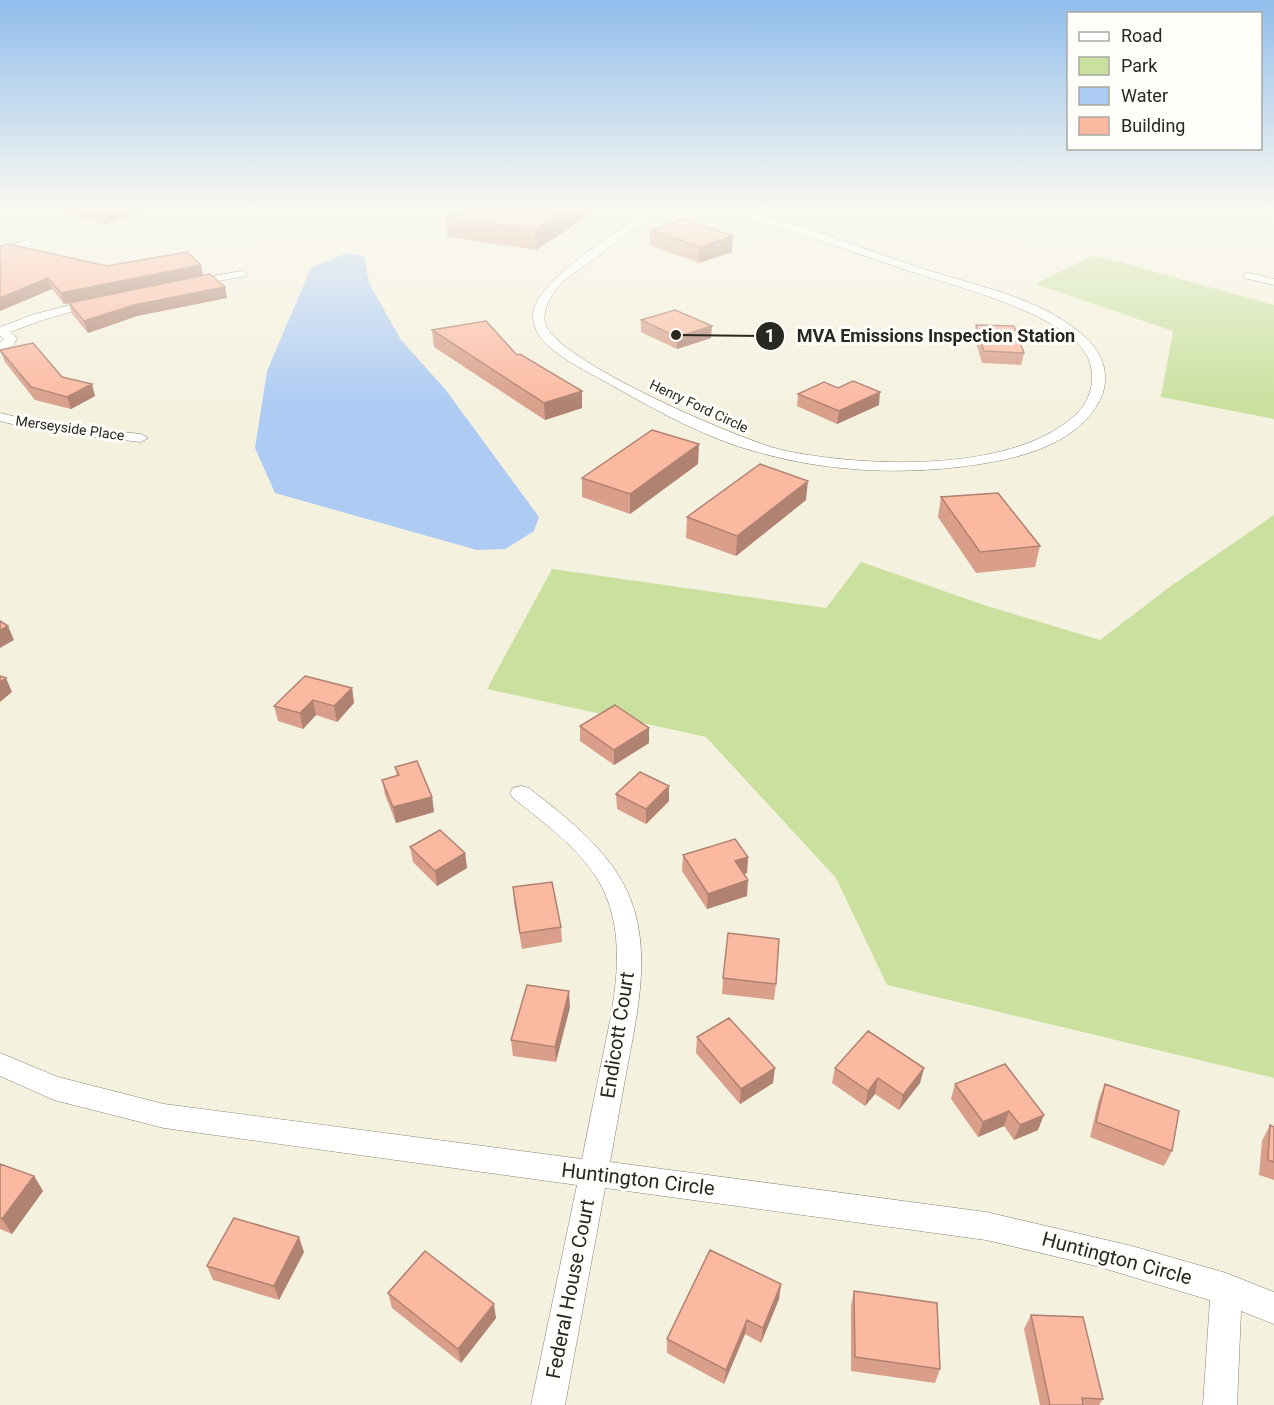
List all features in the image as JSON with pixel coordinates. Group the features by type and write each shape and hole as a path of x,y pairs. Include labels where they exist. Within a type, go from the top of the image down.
{"street":[{"path":"180,285 239,275"},
{"name":"Henry Ford Circle","path":"566,275 557,281 541,303 538,323 542,332 561,351 674,414 711,431 758,448 800,459 845,464 908,466 981,459 1038,443 1075,423 1095,402 1098,365 1092,353 1079,338 1053,320 927,275"},
{"path":"1248,276 1274,282"},
{"path":"0,332 39,317 105,300"},
{"path":"0,332 11,338 9,343 0,348"},
{"name":"Merseyside Place","path":"0,417 41,427 141,438"},
{"name":"Endicott Court","path":"520,793 587,847 602,865 617,890 625,917 629,952 627,1000 592,1174"},
{"name":"Huntington Circle","path":"0,1064 54,1089 164,1116 986,1226 1054,1239 1226,1289 1274,1308"},
{"name":"Federal House Court","path":"548,1405 592,1174"},
{"path":"1220,1405 1226,1289"}],"green space":[{"path":"1054,275 1164,275 1274,305 1274,419 1161,397 1173,331 1035,284"},
{"path":"1274,515 1274,1078 887,985 836,878 706,737 487,689 552,569 826,608 861,562 987,606 1100,640 1171,586"}],"water":[{"path":"308,275 367,275 369,283 401,340 445,389 539,517 534,531 505,549 477,550 275,493 255,448 267,371"}],"building":[{"path":"0,275 153,275 61,293 48,278 0,298"},
{"path":"207,275 211,275 225,287 134,305 84,321 69,303"},
{"path":"675,310 712,326 677,337 641,320"},
{"path":"486,321 517,355 520,354 582,391 544,403 432,330"},
{"path":"976,325 1014,326 1024,353 984,351"},
{"path":"33,343 62,377 92,384 67,397 31,387 0,350"},
{"path":"853,381 880,392 839,411 798,394 824,382 838,388"},
{"path":"652,430 699,444 630,494 582,478"},
{"path":"760,464 808,481 737,536 687,517"},
{"path":"998,493 1040,546 980,552 941,497"},
{"path":"0,621 8,626 0,630"},
{"path":"305,676 352,688 334,706 313,700 300,713 274,706"},
{"path":"615,705 649,728 614,750 580,726"},
{"path":"417,761 432,797 393,807 382,780 399,775 395,767"},
{"path":"640,772 669,786 646,809 616,794"},
{"path":"440,830 465,853 435,871 410,847"},
{"path":"735,839 748,857 735,861 748,880 708,894 683,855"},
{"path":"552,882 561,927 520,933 513,887"},
{"path":"728,933 779,939 776,984 723,978"},
{"path":"527,985 569,991 555,1047 511,1040"},
{"path":"729,1018 775,1068 741,1089 697,1037"},
{"path":"868,1031 924,1068 903,1095 878,1078 868,1091 835,1068"},
{"path":"1005,1064 1044,1115 1020,1125 1009,1111 983,1122 955,1084"},
{"path":"1105,1084 1179,1111 1172,1151 1096,1122"},
{"path":"1270,1125 1274,1127 1274,1162 1268,1160"},
{"path":"0,1164 34,1176 2,1219 0,1218"},
{"path":"234,1218 299,1237 274,1286 207,1266"},
{"path":"710,1250 781,1284 763,1328 747,1320 726,1370 667,1339"},
{"path":"425,1251 494,1304 458,1349 388,1293"},
{"path":"854,1291 937,1303 940,1369 855,1357"},
{"path":"1031,1315 1083,1317 1103,1399 1082,1398 1083,1405 1050,1405"}],"place":[{"name":"MVA Emissions Inspection Station","path":"676,335"}]}
